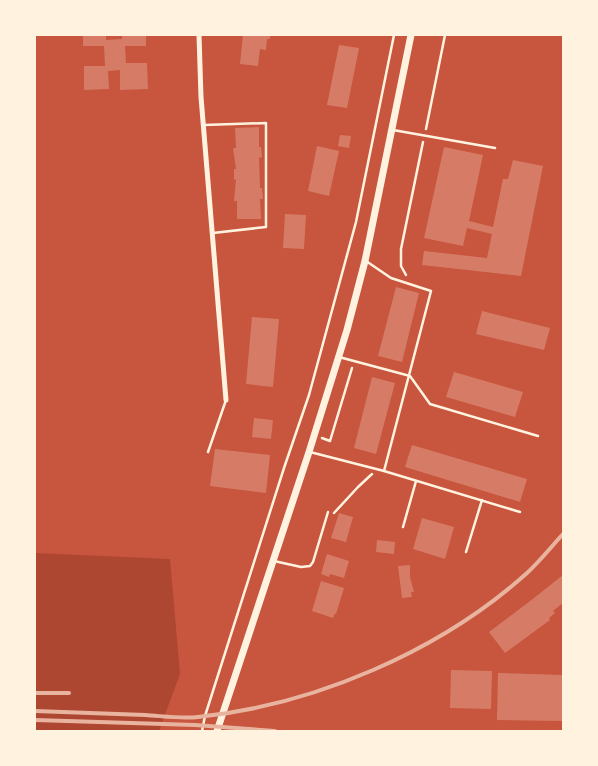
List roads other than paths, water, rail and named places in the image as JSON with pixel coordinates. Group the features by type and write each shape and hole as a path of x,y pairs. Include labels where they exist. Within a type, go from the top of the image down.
{"street":[{"path":"199,35 201,97 226,400"},
{"path":"217,731 347,330 365,260 410,35"}],"lane":[{"path":"204,125 266,123 266,227 212,233"},
{"path":"392,130 494,148"},
{"path":"365,260 391,278 431,291 384,471"},
{"path":"338,357 410,376 430,404 538,436"},
{"path":"208,452 226,400"},
{"path":"309,452 384,471 520,512"},
{"path":"403,528 416,481"},
{"path":"466,552 482,500"},
{"path":"273,560 302,567 310,566 313,562 328,512"}],"railway":[{"path":"35,711 178,718 198,717 242,711 331,687 374,670 416,650 455,627 493,601 527,573 563,534"},
{"path":"35,693 69,693"},
{"path":"35,720 195,725 275,731"}]}
